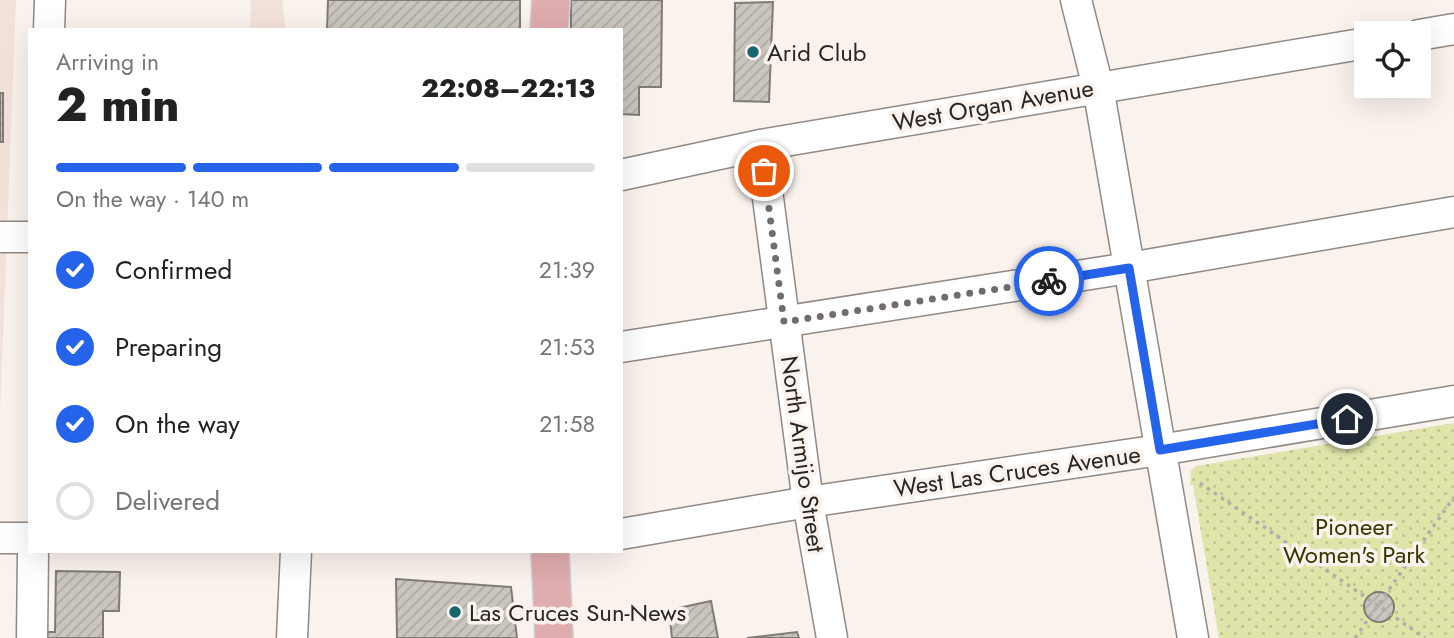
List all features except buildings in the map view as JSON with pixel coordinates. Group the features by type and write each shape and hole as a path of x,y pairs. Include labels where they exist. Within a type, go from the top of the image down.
{"main road":[{"path":"548,28 551,0"},
{"path":"550,553 554,638"}],"street":[{"path":"49,28 50,0"},
{"path":"1076,0 1098,87 1193,638"},
{"path":"1431,33 1454,29"},
{"name":"West Organ Avenue","path":"623,175 761,145 1354,45"},
{"name":"North Armijo Street","path":"761,145 808,502 832,638"},
{"path":"623,347 757,328 1129,268 1454,212"},
{"path":"0,236 28,237"},
{"name":"West Las Cruces Avenue","path":"623,534 1454,401"},
{"path":"0,538 28,538"},
{"path":"32,638 33,553"},
{"path":"292,638 296,553"}],"path":[{"path":"1200,483 1425,638"},
{"path":"1355,638 1454,497"}],"shaded area":[{"path":"0,0 16,0 0,413"},
{"path":"251,0 282,0 286,28 250,28"}],"green space":[{"name":"Pioneer Women's Park","path":"1454,423 1454,638 1219,638 1193,485 1190,485 1191,471 1196,466"}],"way so far":[{"path":"764,171 784,322 1049,281"}],"place":[{"name":"Arid Club","path":"753,52"},
{"name":"Las Cruces Sun-News","path":"455,612"}],"route":[{"path":"1049,281 1129,268 1160,450 1347,419"}]}
